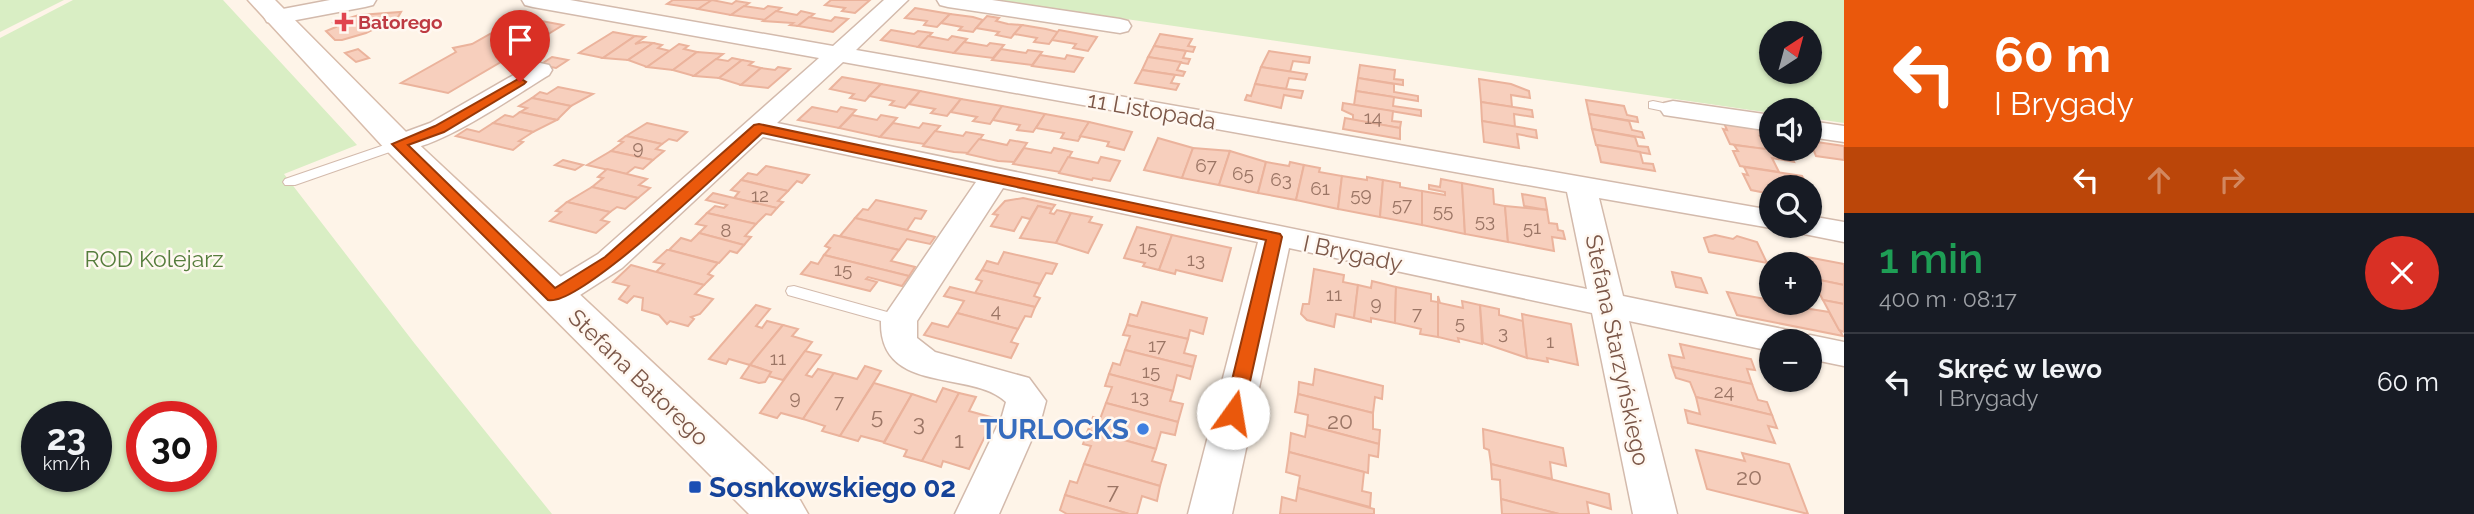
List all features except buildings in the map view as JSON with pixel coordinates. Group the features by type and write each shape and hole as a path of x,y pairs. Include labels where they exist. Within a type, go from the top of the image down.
{"street":[{"path":"268,8 365,0"},
{"name":"11 Listopada","path":"533,0 1759,217"},
{"path":"554,296 610,261 897,0"},
{"path":"948,0 1120,26"},
{"name":"Stefana Batorego","path":"268,8 398,144 782,514"},
{"path":"398,144 440,129 540,70"},
{"path":"1663,107 1759,121"},
{"name":"I Brygady","path":"759,128 1759,336"},
{"path":"1822,131 1844,134"},
{"path":"976,514 1022,416 1026,401 1018,389 1000,381 936,365 916,357 900,346 896,333 899,321 995,178"},
{"name":"Stefana Starzyńskiego","path":"1581,186 1655,514"},
{"path":"1822,228 1844,232"},
{"path":"1210,514 1275,237"},
{"path":"1822,349 1844,354"}],"lane":[{"path":"289,182 398,144"},
{"path":"794,291 899,321"}],"green space":[{"path":"0,0 64,0 0,32"},
{"name":"ROD Kolejarz","path":"73,0 223,0 357,145 284,174 415,344 552,514 0,514 0,38"},
{"path":"995,0 1844,0 1844,123 1822,120 1822,98 1759,98 1759,111"}],"place":[{"name":"Batorego","path":"344,22"},
{"name":"TURLOCKS","path":"1143,429"},
{"name":"Sosnkowskiego 02","path":"695,487"}],"route":[{"path":"520,82 440,129 398,144 554,296 610,261 759,128 1275,237 1233,413"}]}
